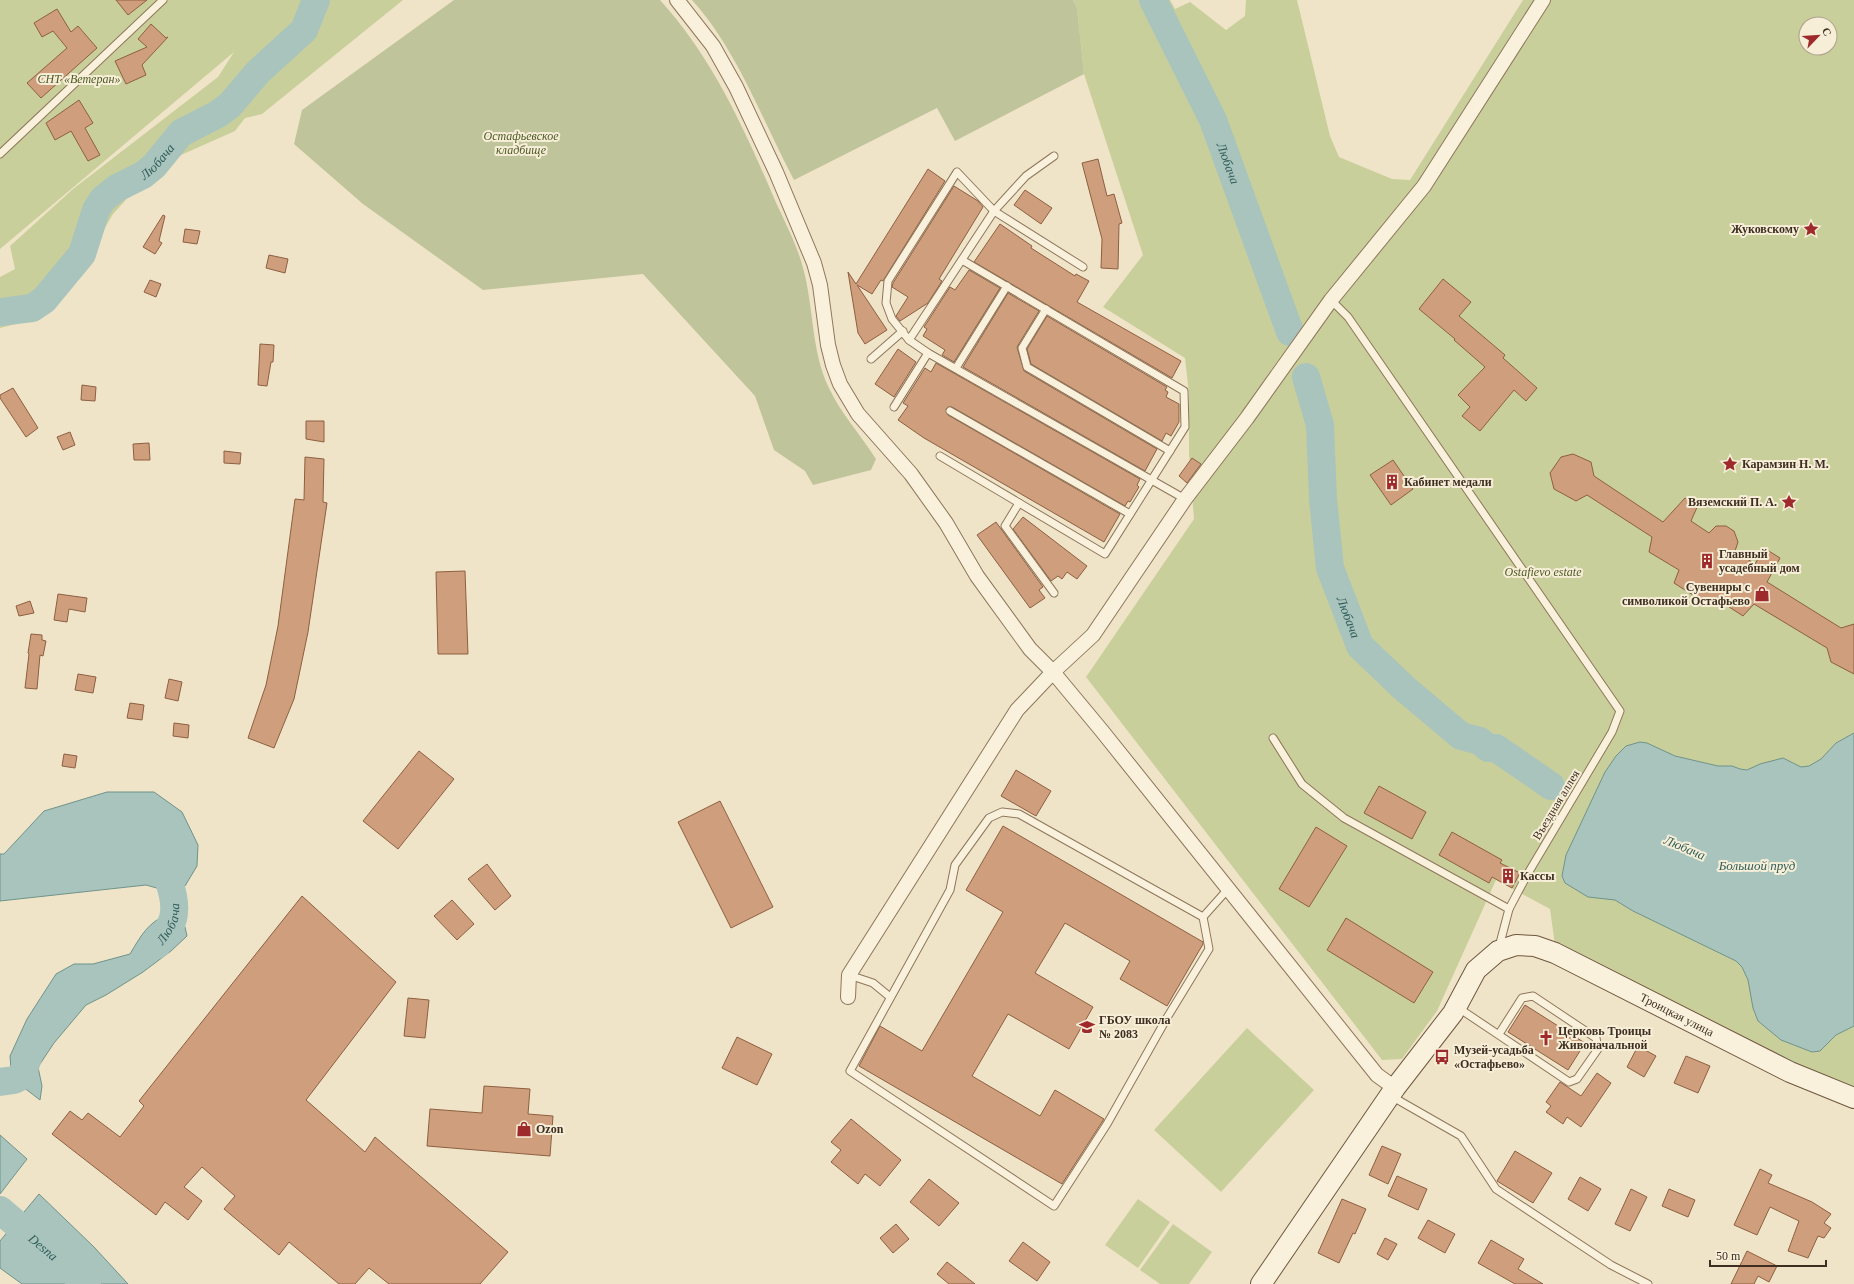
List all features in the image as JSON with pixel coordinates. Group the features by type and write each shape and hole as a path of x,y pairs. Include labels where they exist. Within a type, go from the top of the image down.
{"street":[{"path":"678,0 713,46 736,87 805,238 820,286 828,345 833,365 848,399 858,414 911,474 946,523 977,576 1030,649 1052,672 1102,731 1377,1075 1393,1092"},
{"path":"848,997 849,975 1017,710 1052,672 1093,635 1185,499 1246,418 1331,300 1424,186 1543,0"},
{"name":"Троицкая улица","path":"1498,951 1516,946 1535,946 1555,953 1790,1072 1854,1098"},
{"path":"1261,1284 1393,1092 1456,1007 1476,970 1498,951"}],"lane":[{"path":"0,154 163,0"},
{"path":"909,340 994,211 1026,176 1054,156"},
{"path":"1083,267 994,211 956,172 888,281 886,303 892,319 909,340 928,353 1185,499"},
{"path":"940,456 1106,554 1185,427 1184,391 962,260"},
{"path":"956,368 1007,286"},
{"name":"Въездная аллея","path":"1331,300 1348,317 1620,711 1612,732 1537,857 1509,909 1498,951"},
{"path":"1046,309 1022,348 1027,367 1170,451"},
{"path":"871,359 903,331"},
{"path":"894,407 928,353"},
{"path":"950,411 1130,514"},
{"path":"1019,503 1005,526 1054,593"},
{"path":"1273,738 1302,784 1344,818 1509,909"},
{"path":"1002,812 1019,814 1203,917 1209,949 1168,1016 1107,1124 1054,1206 850,1071 950,890 955,866 988,818 1002,812"},
{"path":"1203,917 1228,889"},
{"path":"849,975 873,983 890,997"},
{"path":"1456,1007 1499,1034 1569,1082 1577,1079 1598,1049 1596,1038 1533,996 1522,998 1499,1034"},
{"path":"1393,1092 1461,1136 1496,1189 1611,1265 1648,1284"}],"green space":[{"name":"СНТ «Ветеран»","path":"0,0 403,0 262,114 245,118 235,131 181,155 144,180 113,214 66,295 35,319 0,328 0,277 15,269 10,246 73,189 218,77 234,52 0,249"},
{"name":"Остафьевское кладбище","path":"454,0 660,0 696,45 711,69 751,146 800,259 807,283 816,344 823,374 839,407 876,459 871,470 813,485 805,471 774,450 755,396 643,274 483,290 363,204 294,144 302,110"},
{"path":"692,0 1073,0 1077,8 1084,74 955,141 937,108 794,180 748,87 723,41"},
{"name":"Ostafievo estate","path":"1073,0 1170,0 1175,9 1190,2 1226,30 1245,16 1246,0 1297,0 1330,136 1339,157 1392,179 1410,180 1523,0 1854,0 1854,1091 1839,1086 1555,945 1550,909 1496,880 1437,1011 1402,1059 1382,1060 1086,677 1194,519 1189,454 1189,394 1185,358 1103,307 1143,255 1084,74 1077,8"},
{"path":"1247,1028 1314,1090 1221,1192 1154,1130"},
{"path":"1138,1199 1170,1222 1138,1268 1105,1245"},
{"path":"1173,1224 1212,1252 1189,1284 1160,1284 1140,1270"}],"water":[{"name":"Большой пруд","path":"1854,733 1854,1026 1836,1035 1820,1051 1812,1052 1781,1040 1758,1021 1753,1008 1748,980 1742,967 1736,961 1633,911 1615,900 1588,897 1565,883 1562,876 1566,855 1605,772 1616,756 1626,746 1640,742 1647,743 1675,756 1718,766 1732,766 1747,770 1760,764 1783,758 1801,767 1809,766 1821,759 1836,743"},
{"path":"107,792 154,792 182,812 198,845 197,866 185,886 171,892 146,885 0,901 0,854 4,854 44,811"},
{"path":"174,912 185,927 187,936 171,951 143,972 106,995 86,1005 54,1043 38,1067 42,1086 40,1100 14,1080 11,1070 10,1056 27,1019 56,974 74,964 93,964 130,954 143,933 153,923"},
{"path":"0,1135 27,1159 0,1194"},
{"path":"39,1194 94,1247 128,1284 22,1284 0,1268 0,1241"}],"building":[{"path":"116,0 147,0 128,15"},
{"path":"57,9 71,32 78,26 97,48 41,98 27,83 67,48 53,31 42,37 34,23"},
{"path":"151,24 166,38 168,37 142,65 146,75 126,84 115,61 147,47 138,39"},
{"path":"79,100 93,123 85,128 100,155 88,161 71,131 55,140 46,123"},
{"path":"1098,159 1107,196 1114,194 1122,223 1119,224 1118,269 1101,268 1102,239 1082,163"},
{"path":"928,169 945,181 883,281 881,280 872,294 857,285 887,330 865,344 858,333 848,272 856,284"},
{"path":"954,186 978,201 983,207 939,279 942,281 928,303 900,321 896,316 908,297 892,287 893,283"},
{"path":"1025,190 1052,208 1041,224 1014,205"},
{"path":"163,215 165,216 159,241 162,243 155,254 143,247"},
{"path":"1000,224 1032,246 1031,248 1075,276 1076,274 1089,281 1077,302 1181,361 1172,378 974,262"},
{"path":"185,229 200,231 197,244 183,242"},
{"path":"269,255 288,259 285,273 266,268"},
{"path":"969,270 1000,288 954,362 942,355 945,350 923,336 927,329 924,327 950,287 955,290"},
{"path":"1443,279 1471,302 1459,316 1505,355 1503,358 1537,388 1526,401 1514,390 1480,431 1462,416 1470,407 1458,395 1485,367 1454,340 1455,339 1419,309"},
{"path":"150,280 161,284 156,297 144,292"},
{"path":"1008,293 1039,311 1017,347 1024,371 1157,449 1145,471 963,367"},
{"path":"1047,316 1167,387 1165,390 1168,392 1166,397 1179,404 1179,422 1171,436 1166,433 1162,441 1031,364 1027,349"},
{"path":"260,344 274,345 273,362 271,362 267,386 258,385"},
{"path":"898,349 916,362 894,397 875,384"},
{"path":"936,363 1140,479 1137,485 1139,487 1130,502 1128,501 1125,506 952,407 948,407 946,409 948,415 1120,514 1104,542 924,438 898,420 908,406 903,403 925,368 931,372"},
{"path":"82,385 96,387 95,401 81,400"},
{"path":"13,388 38,428 26,437 0,398 0,395"},
{"path":"306,421 324,421 324,442 306,439"},
{"path":"70,432 75,445 63,450 57,437"},
{"path":"149,443 150,460 134,460 133,444"},
{"path":"224,451 241,453 240,464 224,463"},
{"name":"Главный усадебный дом","path":"1573,454 1591,462 1594,476 1663,522 1685,498 1698,505 1691,521 1709,533 1716,526 1726,526 1734,531 1738,542 1735,551 1755,564 1764,548 1780,558 1767,582 1841,628 1854,624 1854,674 1831,662 1827,648 1754,604 1743,616 1714,597 1707,604 1674,583 1679,570 1649,552 1652,537 1587,495 1576,501 1554,489 1550,473 1561,457"},
{"path":"305,457 324,459 323,502 327,503 308,632 294,699 274,748 248,738 266,685 278,626 295,499 304,500"},
{"path":"1192,458 1201,464 1187,483 1179,476"},
{"name":"Кабинет медали","path":"1393,460 1413,489 1391,505 1370,475"},
{"path":"1023,517 1087,566 1077,579 1067,572 1062,579 1058,576 1051,581 1013,529"},
{"path":"996,522 1043,587 1039,590 1045,598 1030,608 977,535"},
{"path":"465,571 468,654 438,654 436,572"},
{"path":"58,594 87,598 85,612 69,609 67,622 54,620"},
{"path":"30,601 34,613 19,616 16,606"},
{"path":"31,634 42,635 42,640 46,641 43,656 40,655 37,689 25,688"},
{"path":"78,674 96,677 93,693 75,690"},
{"path":"169,679 182,682 178,701 165,698"},
{"path":"130,703 144,705 142,720 127,718"},
{"path":"174,723 189,725 188,738 173,736"},
{"path":"419,751 454,779 398,849 363,821"},
{"path":"64,754 77,756 75,768 62,766"},
{"path":"1016,770 1051,791 1036,816 1001,796"},
{"path":"1379,786 1426,812 1412,839 1364,813"},
{"path":"720,801 773,907 731,928 678,822"},
{"path":"1003,826 1203,942 1167,1006 1120,979 1130,961 1065,923 1035,973 1093,1007 1069,1049 1008,1014 972,1076 1040,1116 1055,1090 1104,1119 1062,1184 859,1066 880,1026 922,1051 1003,912 966,890"},
{"path":"1316,827 1347,846 1309,907 1279,889"},
{"path":"1452,832 1502,860 1500,863 1520,873 1512,888 1492,877 1489,883 1439,855"},
{"path":"487,864 511,896 495,910 468,879"},
{"path":"302,896 396,982 306,1100 365,1152 375,1137 508,1252 480,1284 389,1284 369,1268 355,1284 339,1284 289,1242 279,1255 224,1209 235,1196 202,1167 184,1187 202,1201 188,1220 165,1202 156,1215 52,1134 70,1111 82,1120 88,1113 120,1137 144,1106 139,1101"},
{"path":"452,900 474,924 457,940 434,916"},
{"path":"1346,918 1433,972 1414,1003 1327,950"},
{"path":"408,998 429,1000 425,1038 404,1036"},
{"name":"Церковь Троицы Живоначальной","path":"1525,1005 1585,1043 1568,1070 1508,1032"},
{"path":"737,1037 772,1054 757,1085 722,1068"},
{"path":"1638,1046 1656,1056 1644,1077 1627,1067"},
{"path":"1686,1056 1710,1066 1698,1093 1674,1083"},
{"path":"1597,1073 1611,1083 1581,1127 1567,1117 1563,1124 1546,1112 1551,1106 1546,1102 1560,1082 1581,1096"},
{"path":"484,1086 530,1089 528,1114 553,1116 550,1156 427,1146 430,1109 482,1113"},
{"path":"851,1119 901,1160 880,1186 865,1174 858,1184 831,1162 841,1150 831,1142"},
{"path":"1382,1146 1401,1154 1388,1184 1369,1175"},
{"path":"1515,1151 1552,1173 1533,1203 1497,1181"},
{"path":"1760,1169 1772,1175 1768,1183 1812,1202 1831,1214 1824,1223 1831,1228 1824,1238 1818,1236 1808,1258 1788,1251 1799,1221 1770,1207 1757,1235 1734,1225"},
{"path":"1397,1176 1427,1189 1418,1210 1388,1196"},
{"path":"1580,1177 1601,1189 1588,1211 1568,1199"},
{"path":"929,1179 959,1203 939,1226 910,1202"},
{"path":"1631,1189 1647,1197 1630,1231 1615,1224"},
{"path":"1669,1189 1695,1200 1688,1217 1662,1206"},
{"path":"1342,1199 1366,1209 1355,1234 1353,1233 1339,1263 1318,1253"},
{"path":"1428,1220 1455,1234 1445,1253 1418,1238"},
{"path":"896,1224 909,1239 893,1253 880,1238"},
{"path":"1385,1238 1397,1244 1388,1260 1377,1254"},
{"path":"1491,1240 1524,1259 1518,1269 1543,1284 1515,1284 1478,1263"},
{"path":"1023,1242 1050,1262 1037,1281 1009,1261"},
{"path":"1747,1251 1777,1266 1769,1282 1758,1276 1754,1284 1731,1284"},
{"path":"947,1262 975,1284 949,1284 937,1274"}],"waterway":[{"name":"Любача","path":"0,312 32,308 44,300 82,254 96,210 103,199 117,188 143,175 154,166 181,133 218,114 230,105 258,72 304,30 316,0"},
{"name":"Любача","path":"1153,0 1213,120 1290,332"},
{"name":"Любача","path":"1306,377 1320,425 1323,499 1330,568 1360,646 1404,688 1461,736 1480,741 1488,748 1496,748 1551,786"},
{"name":"Любача","path":"157,945 168,929 174,916 174,905 170,883 159,855"},
{"name":"Любача","path":"0,1082 14,1080 22,1076 31,1048"},
{"name":"Desna","path":"0,1210 87,1284"}],"place":[{"name":"Жуковскому","path":"1811,229"},
{"name":"Карамзин Н. М.","path":"1730,464"},
{"name":"Кабинет медали","path":"1392,482"},
{"name":"Вяземский П. А.","path":"1789,502"},
{"name":"Главный усадебный дом","path":"1707,561"},
{"name":"Сувениры с символикой Остафьево","path":"1762,594"},
{"name":"Кассы","path":"1508,876"},
{"name":"ГБОУ школа № 2083","path":"1087,1027"},
{"name":"Церковь Троицы Живоначальной","path":"1546,1038"},
{"name":"Музей-усадьба «Остафьево»","path":"1442,1057"},
{"name":"Ozon","path":"524,1129"}]}
